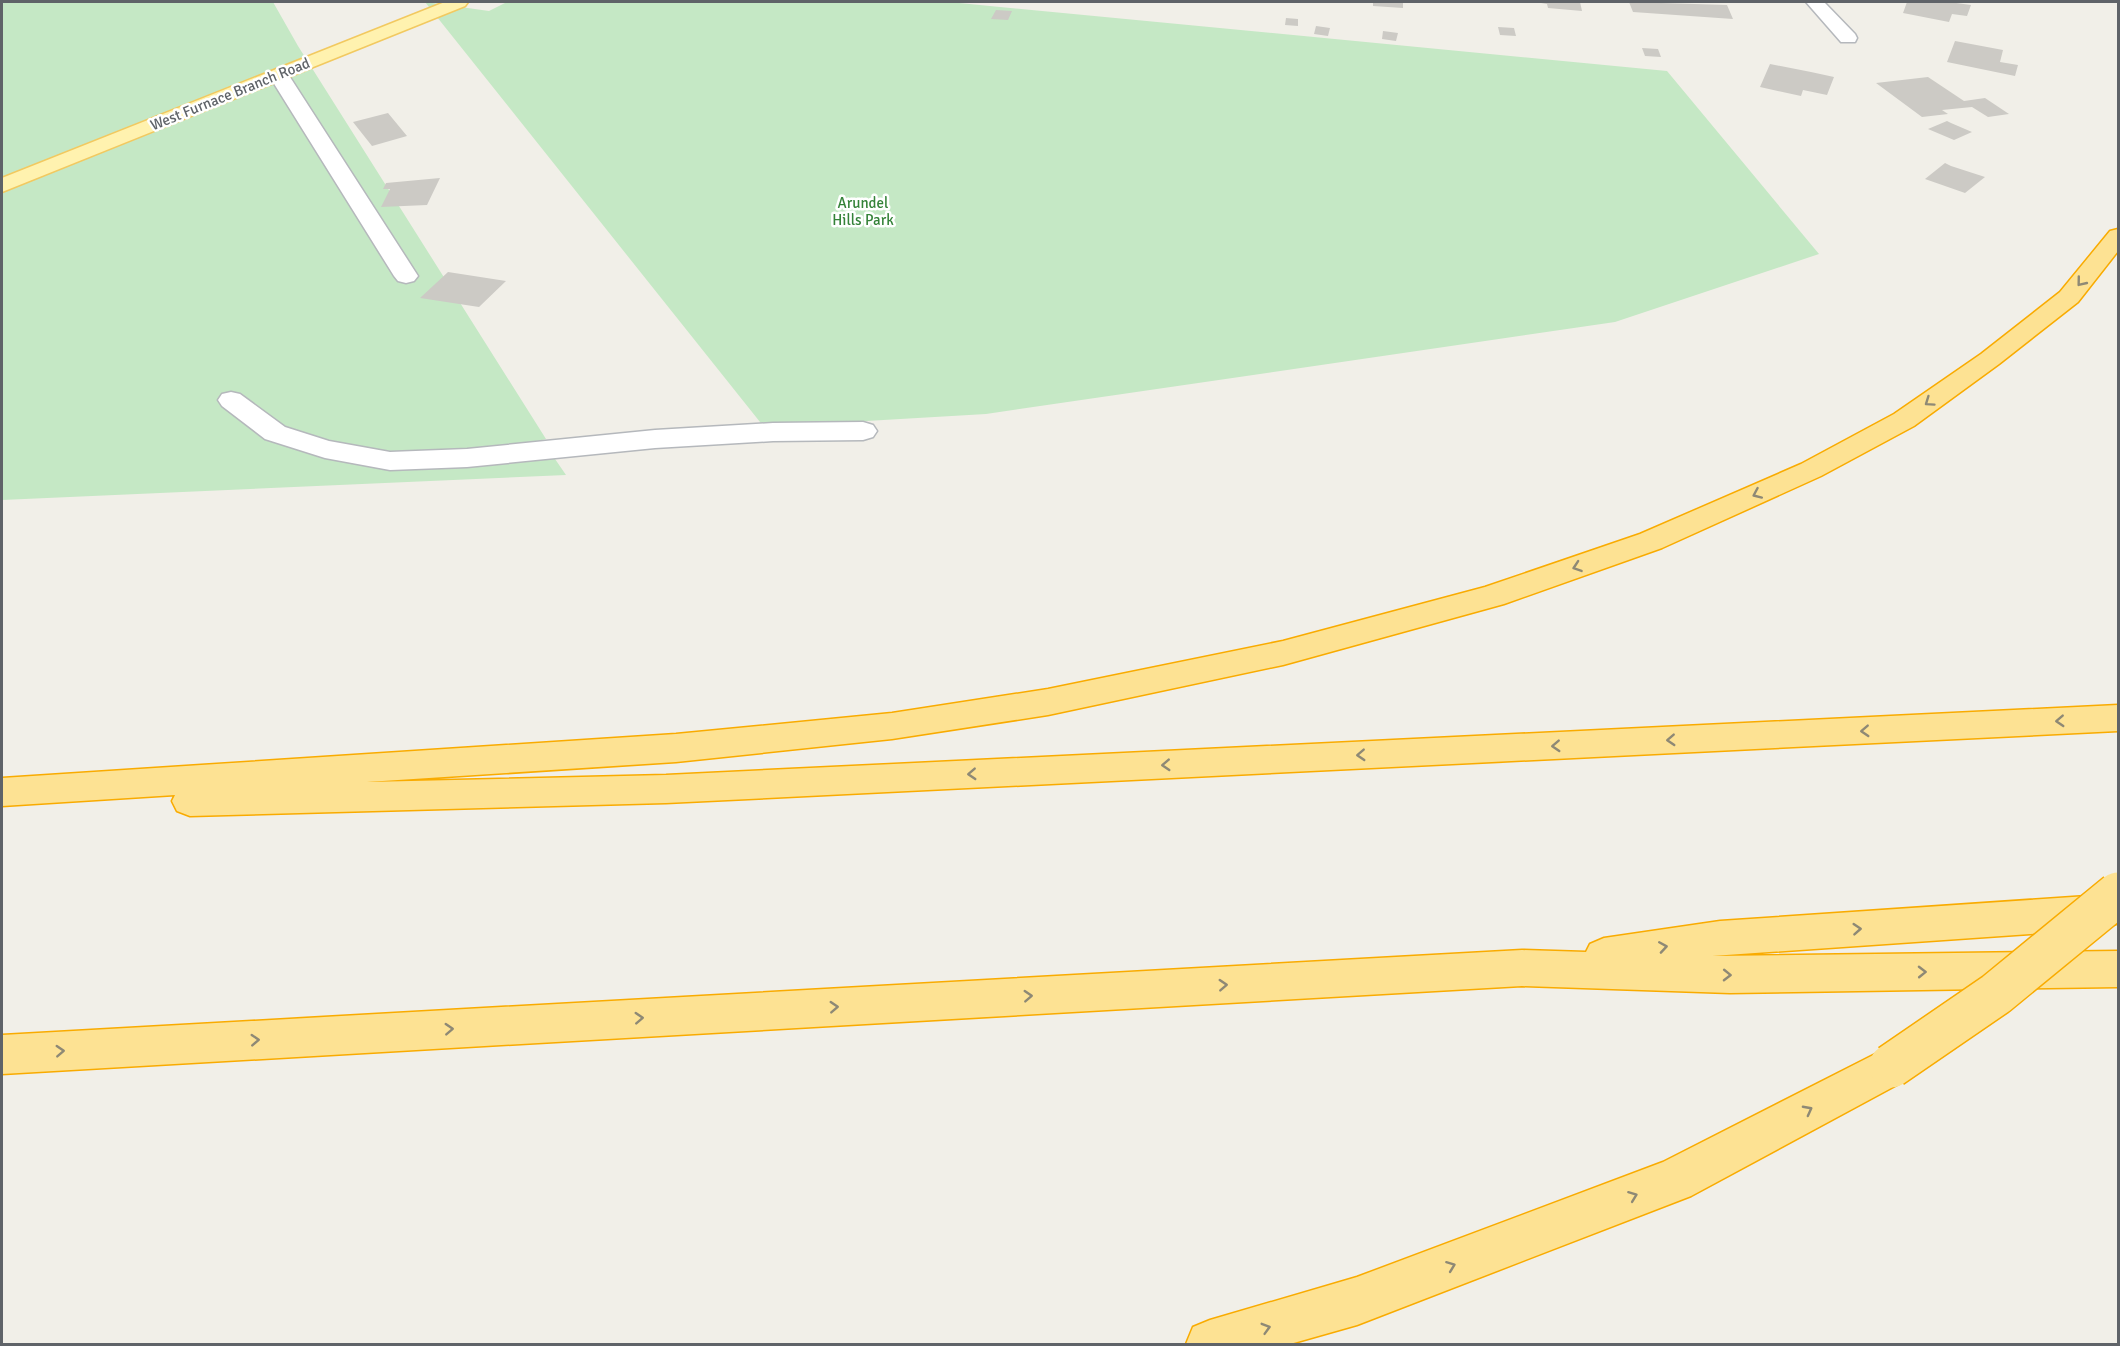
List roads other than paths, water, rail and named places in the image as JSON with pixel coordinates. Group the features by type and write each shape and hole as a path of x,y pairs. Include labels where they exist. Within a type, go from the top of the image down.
{"highway":[{"path":"2,792 676,748 892,726 1048,702 1283,653 1493,596 1651,541 1811,470 1904,420 1990,359 2069,297 2118,236"},
{"path":"2,806 666,789 2118,718"},
{"path":"1210,1344 1357,1301 1675,1180 1891,1066 1996,994 2118,894"},
{"path":"1522,968 1720,938 2118,911"},
{"path":"2,1054 1522,968 1730,975 2118,969"}],"main road":[{"name":"West Furnace Branch Road","path":"2,186 459,2"}],"street":[{"path":"1815,2 1848,38"},
{"path":"278,74 406,276"},
{"path":"231,400 275,433 325,449 390,461 467,458 667,438 772,432 863,431"}],"park label":[{"name":"Arundel Hills Park","path":"863,212"}]}
